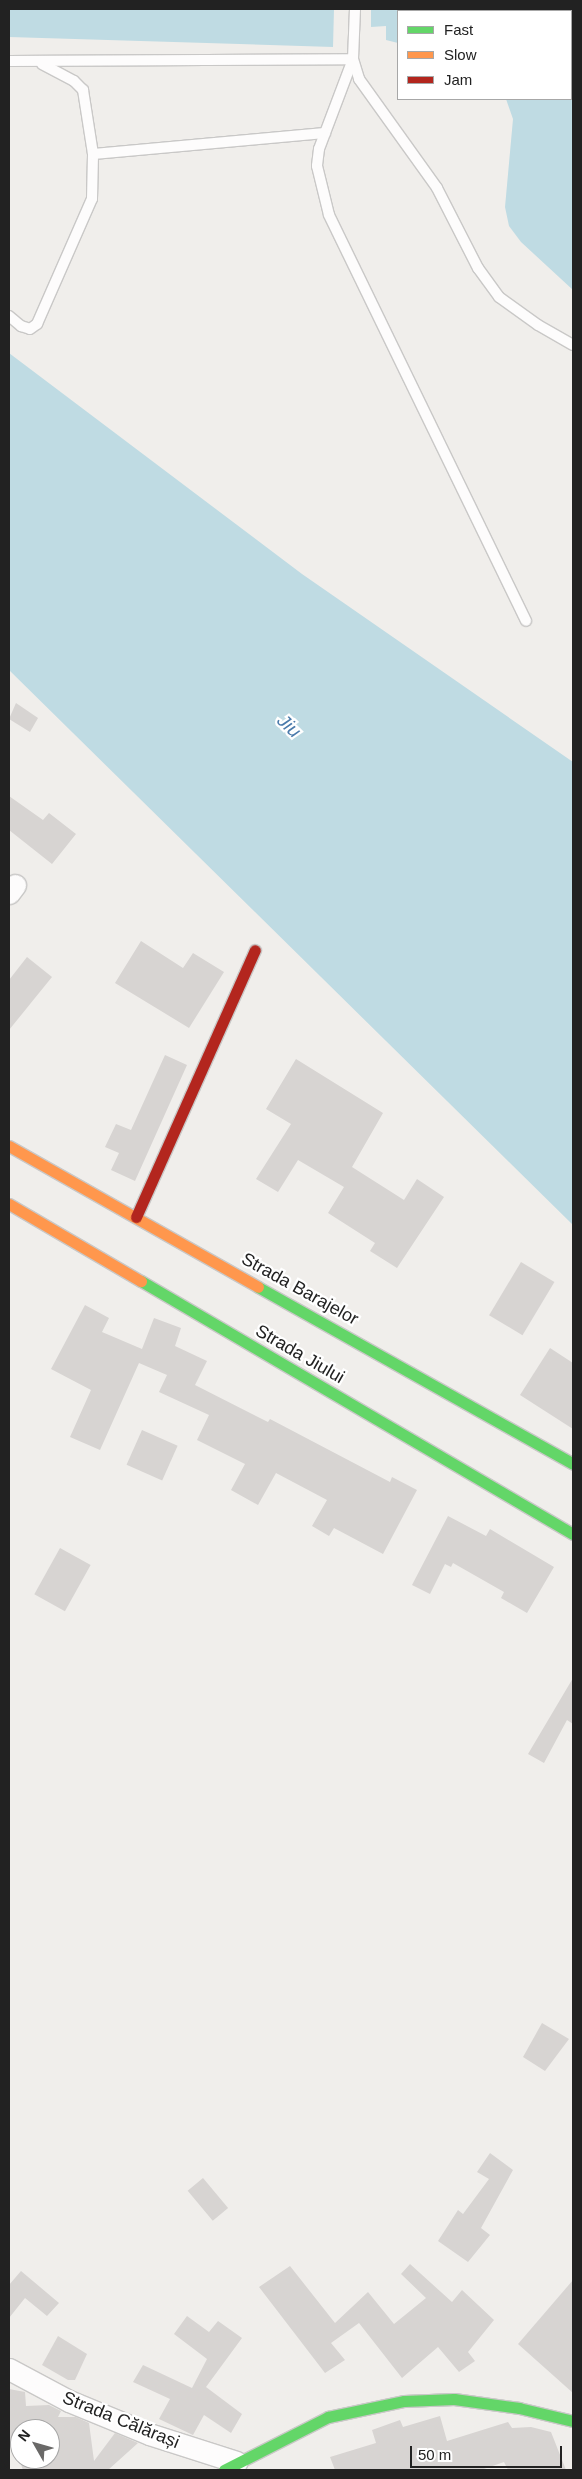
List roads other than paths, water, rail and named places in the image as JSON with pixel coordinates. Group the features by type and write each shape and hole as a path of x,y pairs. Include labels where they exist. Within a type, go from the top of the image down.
{"street":[{"path":"136,1217 254,950"},
{"name":"Strada Barajelor","path":"9,1146 573,1464"},
{"name":"Strada Jiului","path":"9,1204 573,1534"},
{"name":"Strada Călărași","path":"9,2369 69,2401 230,2466"},
{"path":"230,2466 328,2417 404,2401 454,2399 519,2408 573,2422"}],"lane":[{"path":"355,9 353,59 325,133 317,166 329,216 526,620"},
{"path":"9,61 353,59"},
{"path":"353,59 359,78 437,188 478,268 499,297 573,345"},
{"path":"9,316 22,326 30,329 36,324 92,199 93,154 83,90 74,81 40,62"},
{"path":"93,154 325,133"}],"water":[{"path":"9,9 334,9 333,47 9,37"},
{"path":"371,9 573,9 573,290 521,242 509,226 505,207 513,119 506,100 572,100 572,10 397,10 397,43 386,40 386,26 371,27"},
{"name":"Jiu","path":"9,353 302,574 573,762 573,1225 9,670"}]}
